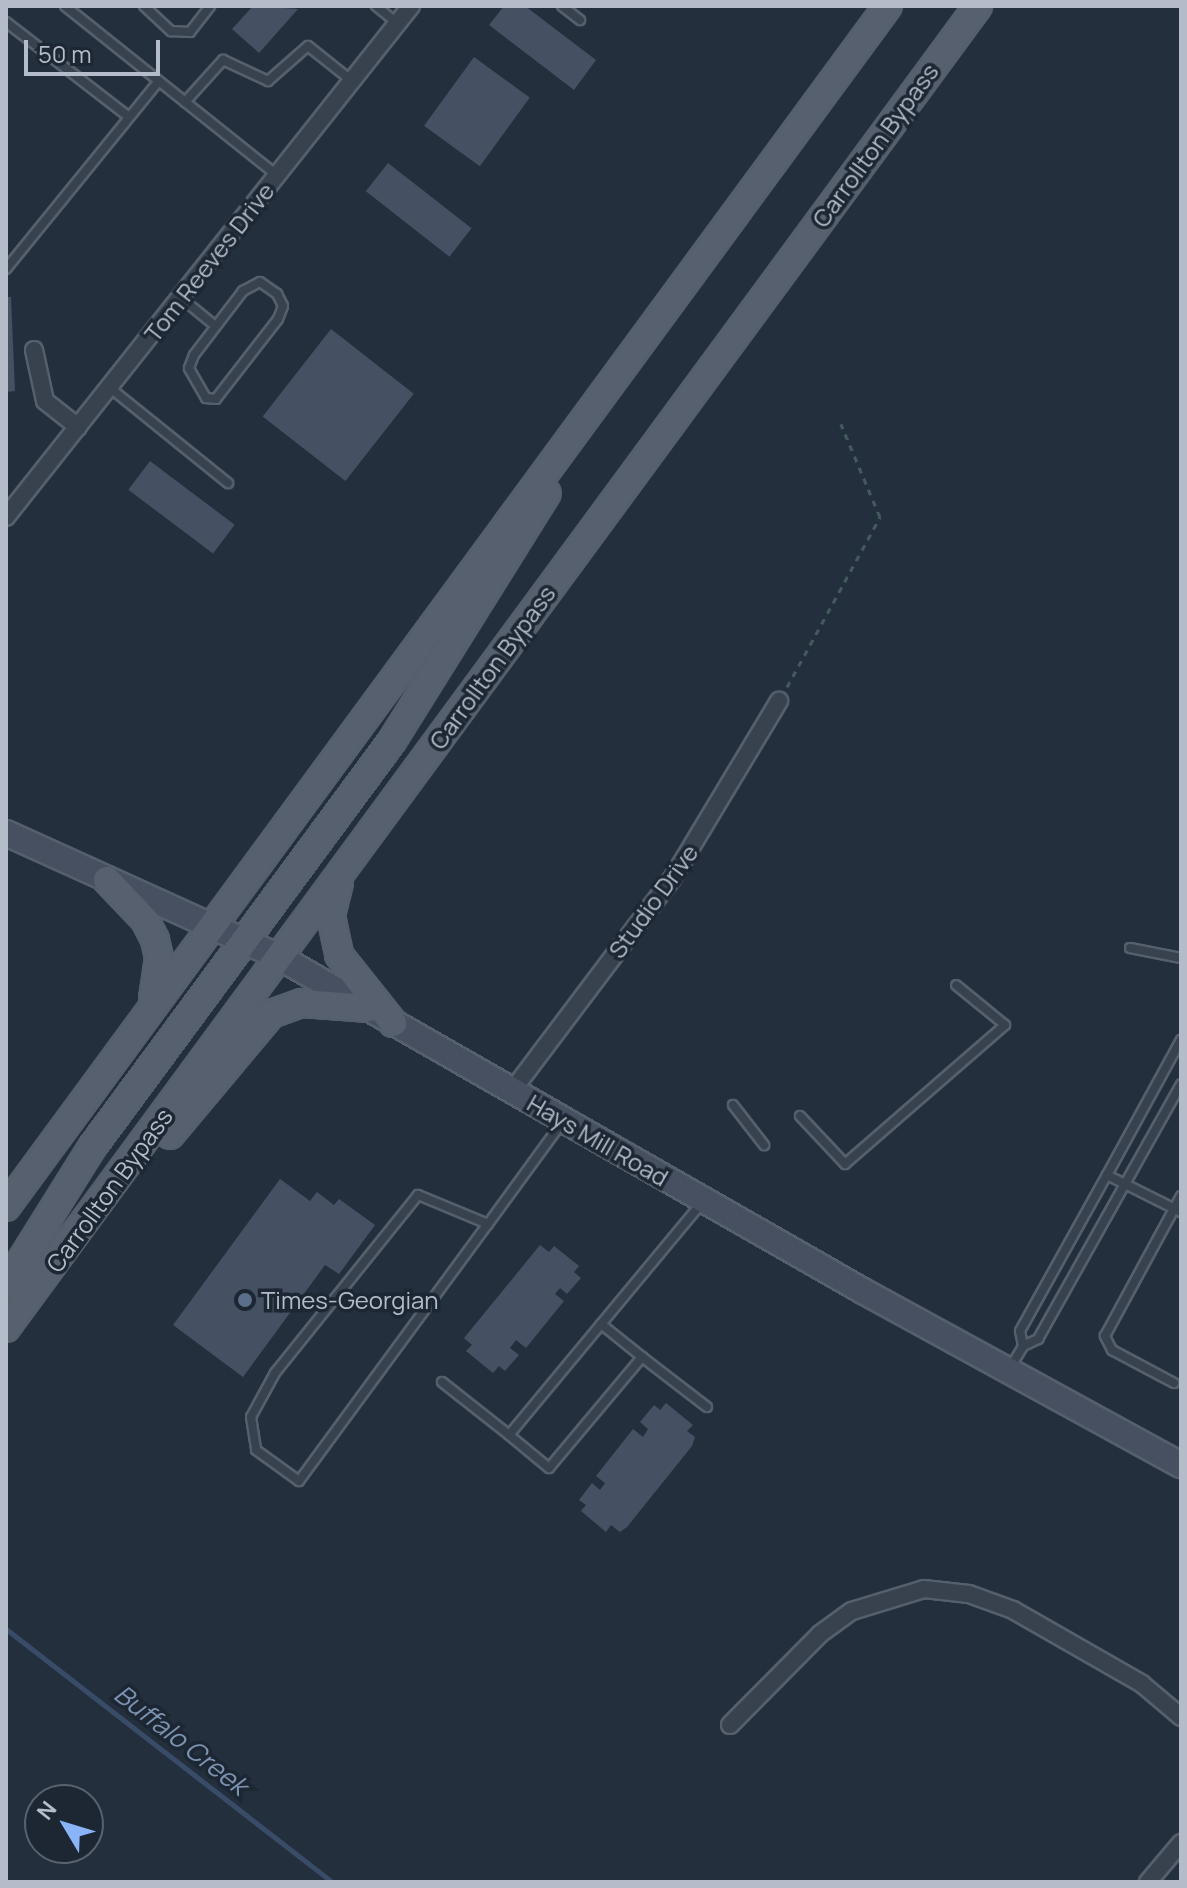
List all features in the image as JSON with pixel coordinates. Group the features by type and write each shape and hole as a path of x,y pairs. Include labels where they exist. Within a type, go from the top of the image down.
{"main road":[{"path":"6,1207 209,925 888,6"},
{"name":"Carrollton Bypass","path":"6,1328 978,6"},
{"path":"6,1285 93,1146 392,741 522,536 604,391"},
{"path":"342,871 331,916 339,955 393,1023"},
{"path":"107,880 145,920 155,940 159,958 151,1007"},
{"path":"82,1227 155,1153 271,1014 302,1003 369,1008"}],"street":[{"name":"Tom Reeves Drive","path":"6,517 411,6"},
{"path":"34,350 45,401 78,427"},
{"name":"Studio Drive","path":"512,1091 672,879 779,701"},
{"name":"Hays Mill Road","path":"6,833 279,957 703,1200 1181,1465"},
{"path":"730,1725 810,1643 852,1611 924,1589 969,1594 1013,1610 1142,1684 1181,1717"},
{"path":"1148,1882 1181,1843"}],"lane":[{"path":"65,6 277,175"},
{"path":"144,6 171,31 190,32 210,6"},
{"path":"376,6 397,23"},
{"path":"562,6 580,20"},
{"path":"6,22 129,117"},
{"path":"185,102 223,60 268,81 308,46 352,81"},
{"path":"6,269 159,81"},
{"path":"260,282 277,294 283,306 278,319 216,399 206,398 189,368 213,324 243,291 260,282"},
{"path":"180,297 213,324"},
{"path":"109,387 228,483"},
{"path":"1130,948 1181,958"},
{"path":"800,1116 845,1164 1005,1025 956,985"},
{"path":"1023,1346 1020,1331 1181,1040"},
{"path":"1010,1369 1023,1346 1038,1339 1181,1084"},
{"path":"733,1105 764,1145"},
{"path":"488,1224 418,1195 275,1373 251,1417 256,1450 299,1481 488,1224 564,1120"},
{"path":"1107,1175 1178,1210"},
{"path":"1174,1383 1112,1350 1105,1336 1178,1210 1181,1196"},
{"path":"509,1435 703,1200"},
{"path":"601,1324 707,1407"},
{"path":"442,1382 549,1468 642,1357"}],"path":[{"path":"779,701 880,517 841,424"}],"building":[{"path":"253,6 298,9 259,53 232,29"},
{"path":"504,6 525,6 596,60 574,90 489,25"},
{"path":"474,57 530,98 480,166 424,126"},
{"path":"388,163 472,228 449,257 366,191"},
{"path":"6,297 11,297 15,391 6,392"},
{"path":"331,329 414,394 345,481 263,416"},
{"path":"150,461 235,525 213,554 128,490"},
{"name":"Times-Georgian","path":"280,1179 310,1201 317,1192 334,1205 339,1199 375,1225 339,1274 325,1265 243,1377 173,1325"},
{"path":"540,1245 549,1252 554,1246 579,1266 574,1272 581,1278 567,1294 560,1288 555,1294 564,1301 526,1348 516,1340 510,1348 519,1355 505,1371 499,1366 493,1373 466,1351 472,1345 464,1338"},
{"path":"666,1403 693,1425 687,1431 695,1437 692,1446 627,1527 620,1532 611,1525 606,1532 581,1511 586,1505 579,1500 592,1483 600,1490 605,1483 596,1476 633,1429 643,1437 648,1429 640,1422 654,1405 660,1410"}],"waterway":[{"name":"Buffalo Creek","path":"6,1629 332,1882"}],"place":[{"name":"Times-Georgian","path":"245,1300"}]}
